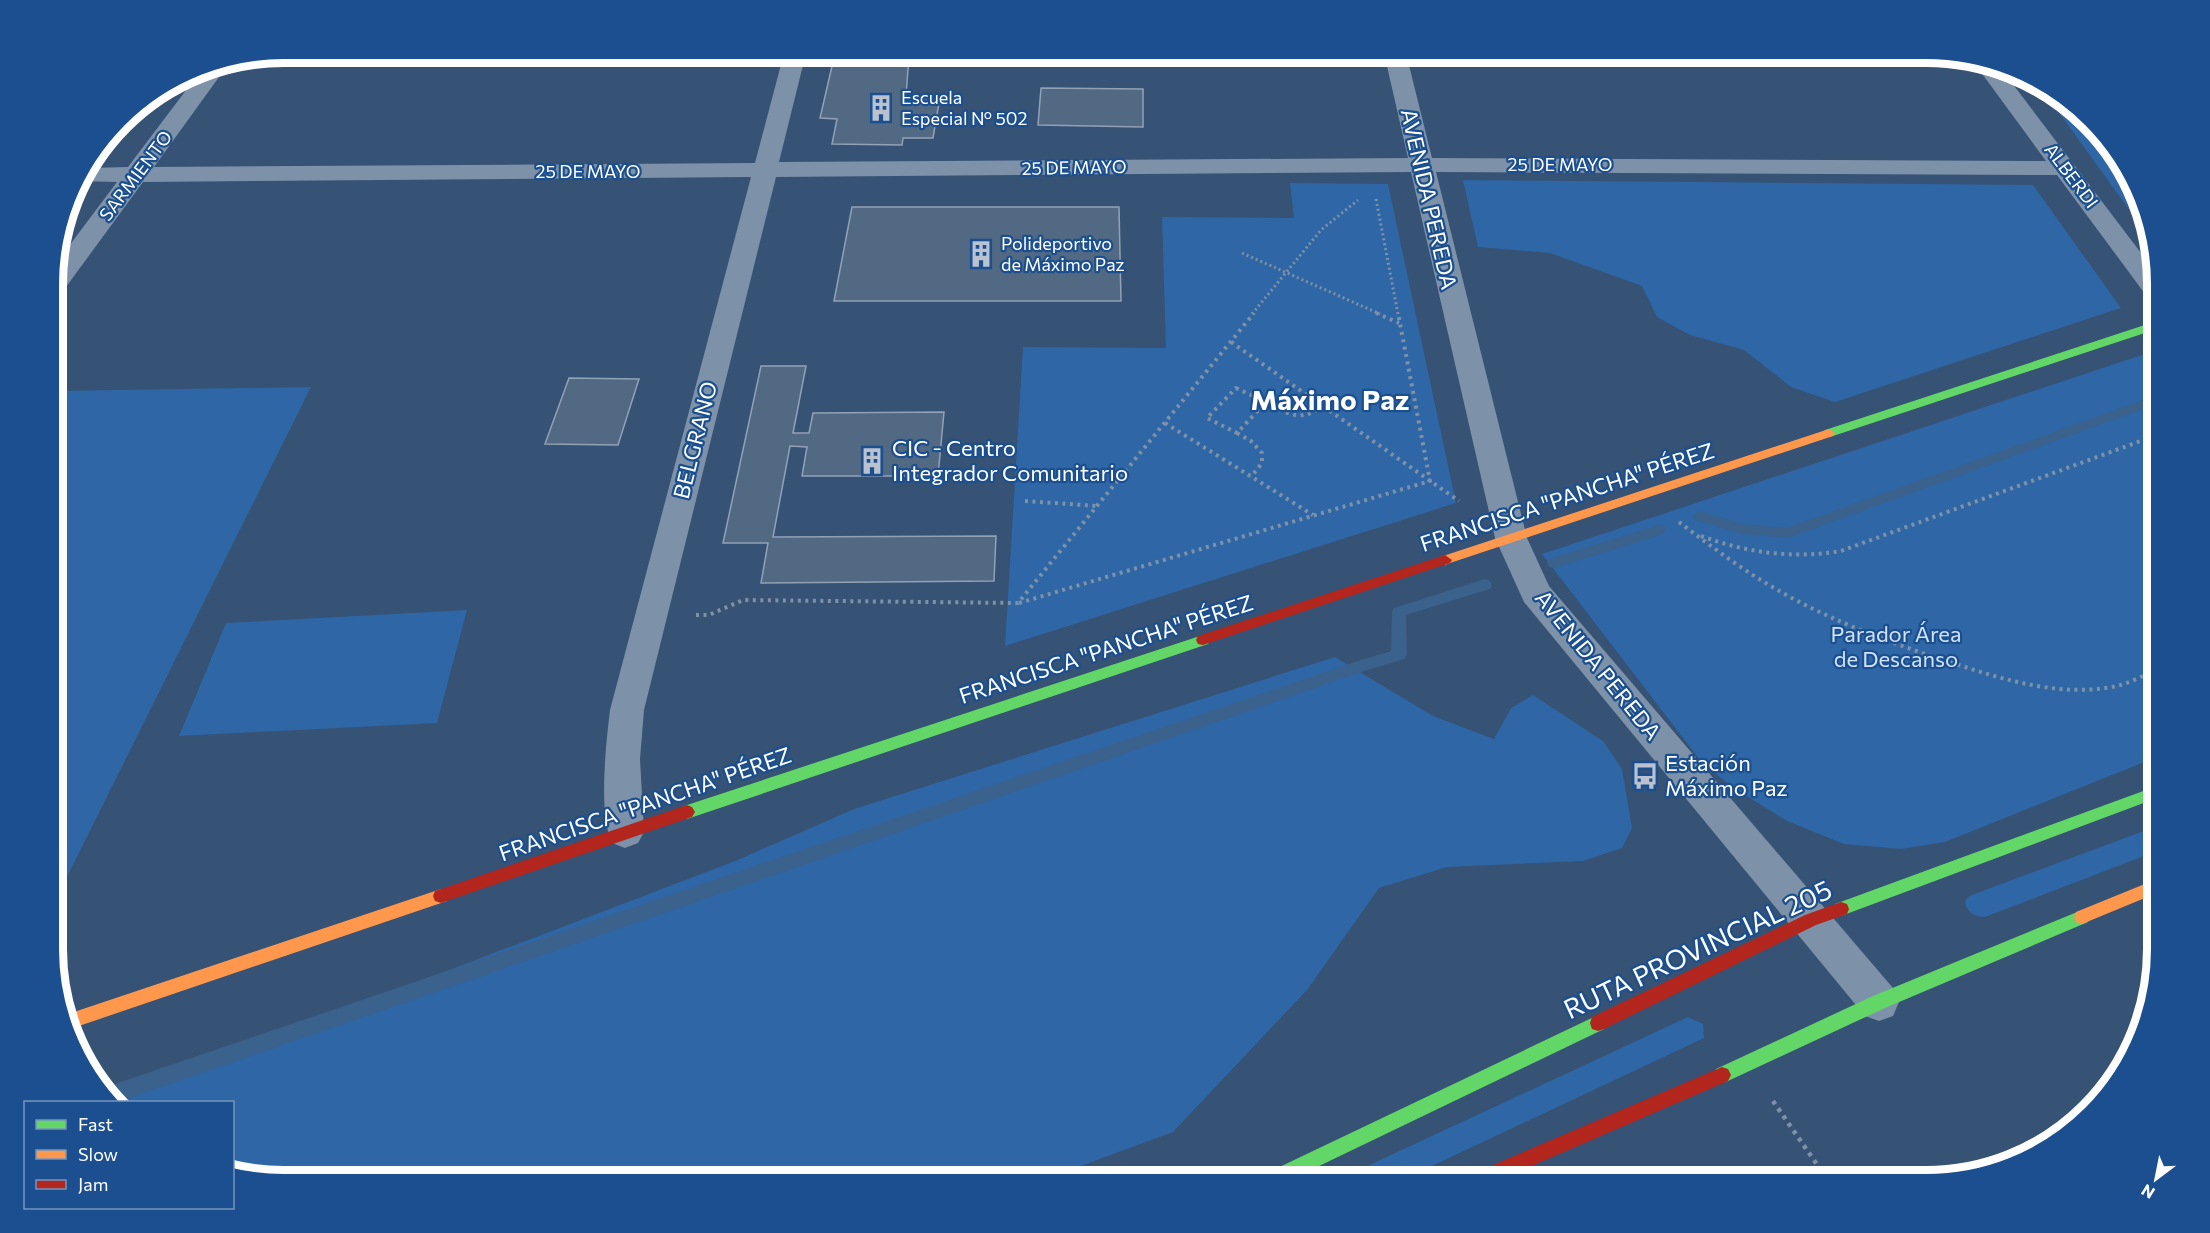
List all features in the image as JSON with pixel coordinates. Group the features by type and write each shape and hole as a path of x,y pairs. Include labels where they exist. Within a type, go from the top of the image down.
{"street":[{"name":"BELGRANO","path":"625,832 622,759 627,710 792,63"},
{"name":"AVENIDA PEREDA","path":"1398,63 1511,538 1536,593 1879,1002"},
{"name":"ALBERDI","path":"1994,74 2147,278"},
{"name":"SARMIENTO","path":"63,273 208,77"},
{"name":"25 DE MAYO","path":"92,175 1422,165 2066,168"},
{"name":"FRANCISCA \"PANCHA\" PÉREZ","path":"75,1019 625,832 2147,328"},
{"name":"RUTA PROVINCIAL 205","path":"1292,1170 1811,920 2147,796"},
{"path":"1501,1170 1747,1064 1879,1002 2147,890"}],"path":[{"path":"1018,603 1334,218 1347,207 1422,165"},
{"path":"1374,191 1430,481"},
{"path":"1242,253 1400,323"},
{"path":"1231,342 1511,538"},
{"path":"1251,477 1264,458 1262,450 1237,433 1207,418 1236,388 1299,417 1307,417 1323,406"},
{"path":"1237,433 1266,402"},
{"path":"1165,423 1314,515"},
{"path":"2147,439 1841,551 1799,557 1745,551 1694,534 1744,570 1805,605 1872,636 2010,681 2065,688 2100,689 2124,685 2147,674"},
{"path":"651,615 709,615 743,600 1018,603 1430,481"},
{"path":"1025,501 1097,506"},
{"path":"1747,1064 1820,1170"}],"green space":[{"path":"2051,102 2092,138 2110,161 2124,186 2137,221"},
{"path":"1463,180 2033,185 2121,308 1835,402 1791,387 1744,350 1690,335 1657,317 1642,286 1550,253 1478,247"},
{"path":"1290,183 1388,184 1456,503 1005,646 1023,347 1166,348 1162,217 1294,218"},
{"name":"Parador Área de Descanso","path":"2147,353 2147,761 1945,842 1901,849 1844,844 1787,821 1734,788 1703,764 1542,554"},
{"path":"311,387 63,885 63,391"},
{"path":"467,610 437,723 179,736 226,623"},
{"path":"1335,657 1433,716 1494,739 1511,708 1533,695 1603,741 1622,769 1632,828 1622,848 1583,861 1447,867 1379,888 1307,990 1173,1132 1070,1170 270,1170 234,1164 234,1101 124,1101 119,1096 735,861 854,809"},
{"path":"2147,830 2147,855 1985,917 1972,913 1967,908 1965,901 1969,896"},
{"path":"1688,1017 1703,1024 1704,1038 1423,1170 1359,1170"}],"building":[{"name":"Escuela Especial Nº 502","path":"833,63 908,63 906,96 940,97 933,138 903,138 902,145 832,144 837,119 820,118"},
{"path":"1041,88 1143,89 1143,127 1038,125"},
{"name":"Polideportivo de Máximo Paz","path":"852,207 1119,207 1121,301 834,301"},
{"name":"CIC - Centro Integrador Comunitario","path":"761,366 806,366 793,433 809,433 813,413 944,412 938,476 802,476 807,447 790,446 773,537 996,536 994,581 761,583 768,543 723,543"},
{"path":"569,378 639,379 618,445 545,444"}],"waterway":[{"path":"1700,516 1742,529 1788,533 2147,403"},
{"path":"1554,563 1659,530"},
{"path":"116,1093 1360,666 1399,655 1399,612 1485,585"}],"traffic: fast":[{"path":"1829,433 2147,328"},
{"path":"687,812 1203,640"},
{"path":"1841,909 2147,796"},
{"path":"1722,1075 1879,1002 2082,917"},
{"path":"1292,1170 1598,1023"}],"traffic: slow":[{"path":"1445,560 1829,433"},
{"path":"2082,917 2147,890"},
{"path":"75,1019 441,896"}],"traffic: jam":[{"path":"1203,640 1445,560"},
{"path":"441,896 687,812"},
{"path":"1598,1023 1811,920 1841,909"},
{"path":"1501,1170 1722,1075"}],"place":[{"name":"Escuela Especial Nº 502","path":"881,108"},
{"name":"Polideportivo de Máximo Paz","path":"981,254"},
{"name":"CIC - Centro Integrador Comunitario","path":"872,461"},
{"name":"Estación Máximo Paz","path":"1645,776"}],"district":[{"name":"Máximo Paz","path":"1330,400"}]}
